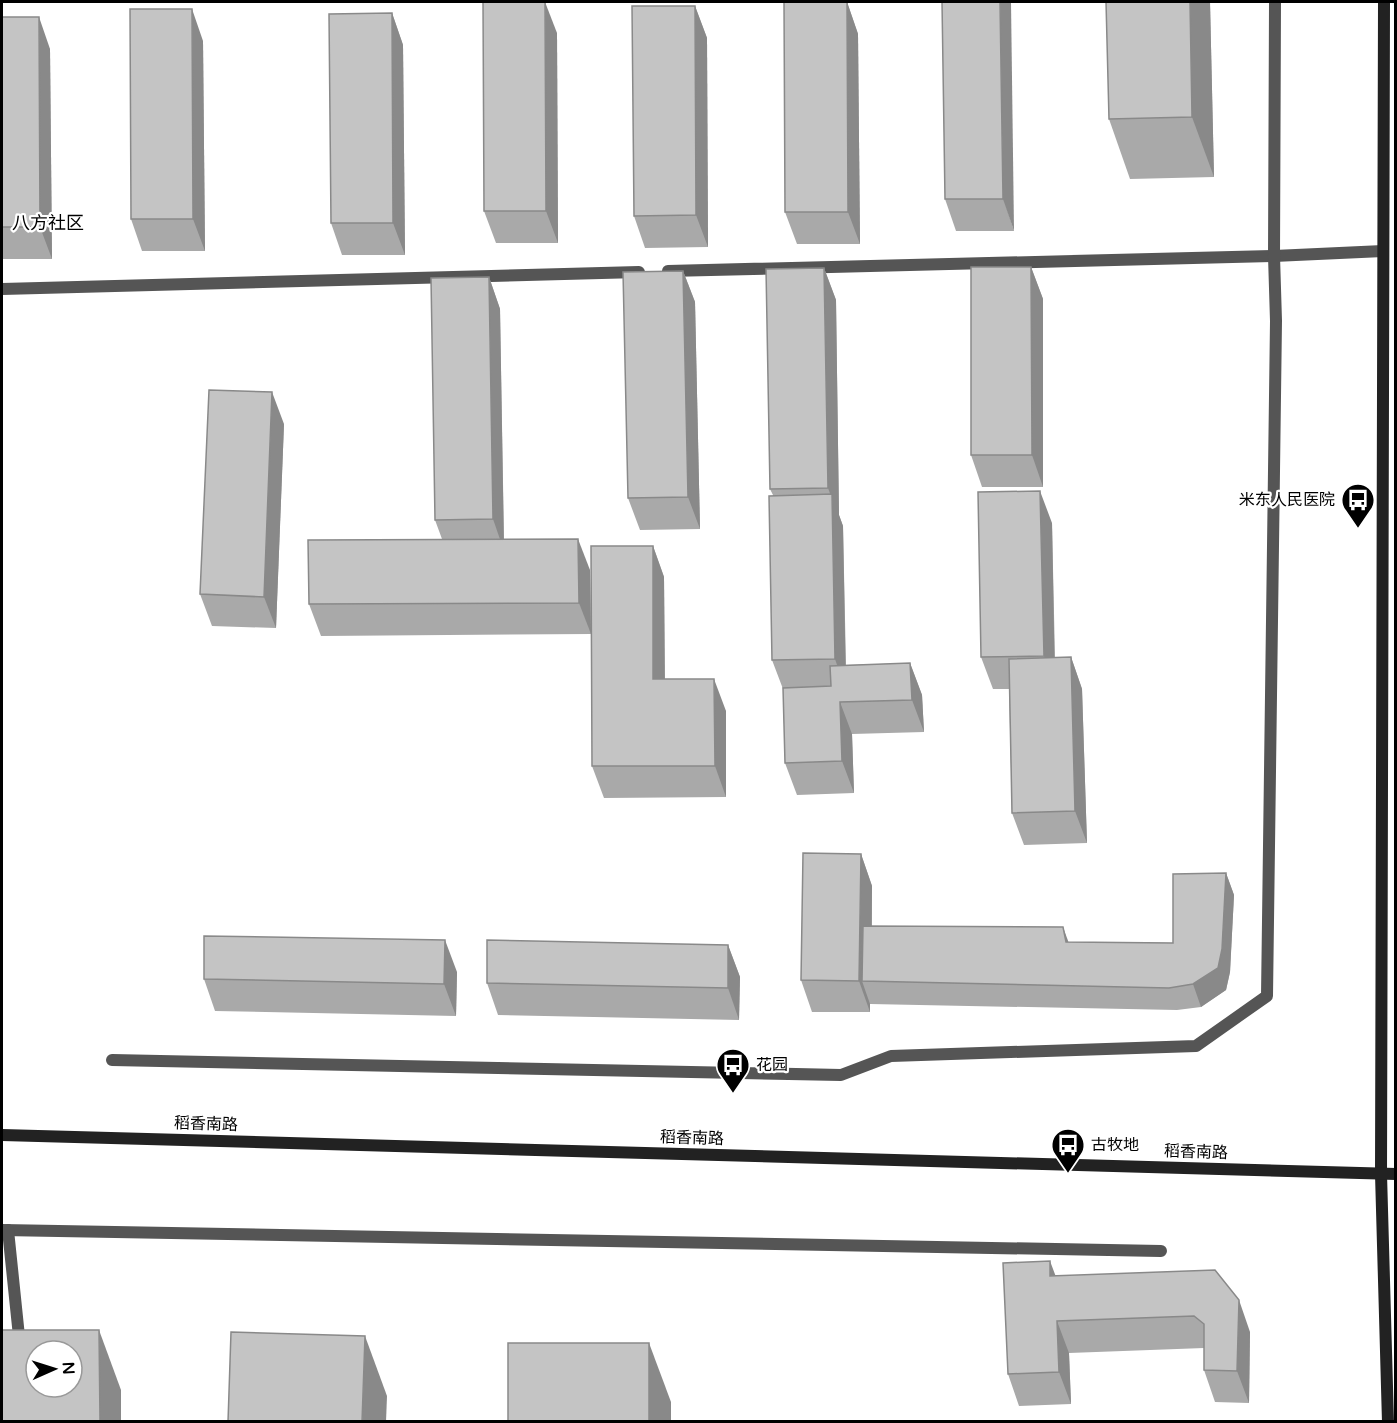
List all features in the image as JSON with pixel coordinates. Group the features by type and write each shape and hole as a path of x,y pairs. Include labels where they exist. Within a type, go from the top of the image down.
{"main road":[{"path":"1384,2 1382,1174 1388,1422"},
{"name":"稻香南路","path":"2,1135 1395,1174"}],"street":[{"path":"112,1060 841,1075 891,1056 1196,1046 1267,996 1276,321 1275,2"},
{"path":"2,289 1383,251"},
{"path":"21,1354 5,1230 1161,1251"}],"building":[{"path":"483,2 545,2 546,211 484,211"},
{"path":"784,2 847,2 848,212 785,212"},
{"path":"942,2 1000,2 1003,199 945,199"},
{"path":"1106,2 1190,2 1192,117 1109,119"},
{"path":"632,6 695,6 696,215 634,216"},
{"path":"130,9 192,9 193,219 131,219"},
{"path":"392,13 393,223 331,223 329,14"},
{"path":"2,17 39,17 40,227 2,227"},
{"path":"971,267 1031,267 1032,455 971,455"},
{"path":"824,268 828,488 770,489 766,269"},
{"path":"683,271 688,497 628,498 623,272"},
{"path":"489,277 493,519 435,520 431,278"},
{"path":"209,390 272,392 264,597 200,594"},
{"path":"1040,491 1044,656 981,657 978,492"},
{"path":"832,494 835,659 772,660 769,496"},
{"path":"578,539 579,603 309,604 308,540"},
{"path":"591,546 653,546 653,679 714,679 715,766 592,766"},
{"path":"1071,657 1075,811 1012,813 1009,659"},
{"path":"910,663 912,700 840,702 842,761 785,763 783,688 831,686 830,666"},
{"path":"803,853 861,854 859,981 801,980"},
{"path":"1226,873 1222,949 1218,968 1193,984 1169,988 862,981 863,926 1063,927 1066,942 1173,943 1173,874"},
{"path":"204,936 445,940 444,984 204,979"},
{"path":"487,940 728,945 728,988 487,983"},
{"path":"1050,1261 1050,1276 1215,1270 1239,1300 1237,1371 1204,1370 1204,1324 1194,1316 1057,1321 1059,1372 1008,1374 1003,1263"},
{"path":"2,1330 99,1330 100,1422 2,1422"},
{"path":"231,1332 365,1336 362,1422 228,1422"},
{"path":"508,1343 649,1343 649,1422 508,1422"}],"place":[{"name":"米东人民医院","path":"1358,529"},
{"name":"花园","path":"733,1094"},
{"name":"古牧地","path":"1068,1174"}],"district":[{"name":"八方社区","path":"48,223"}]}
